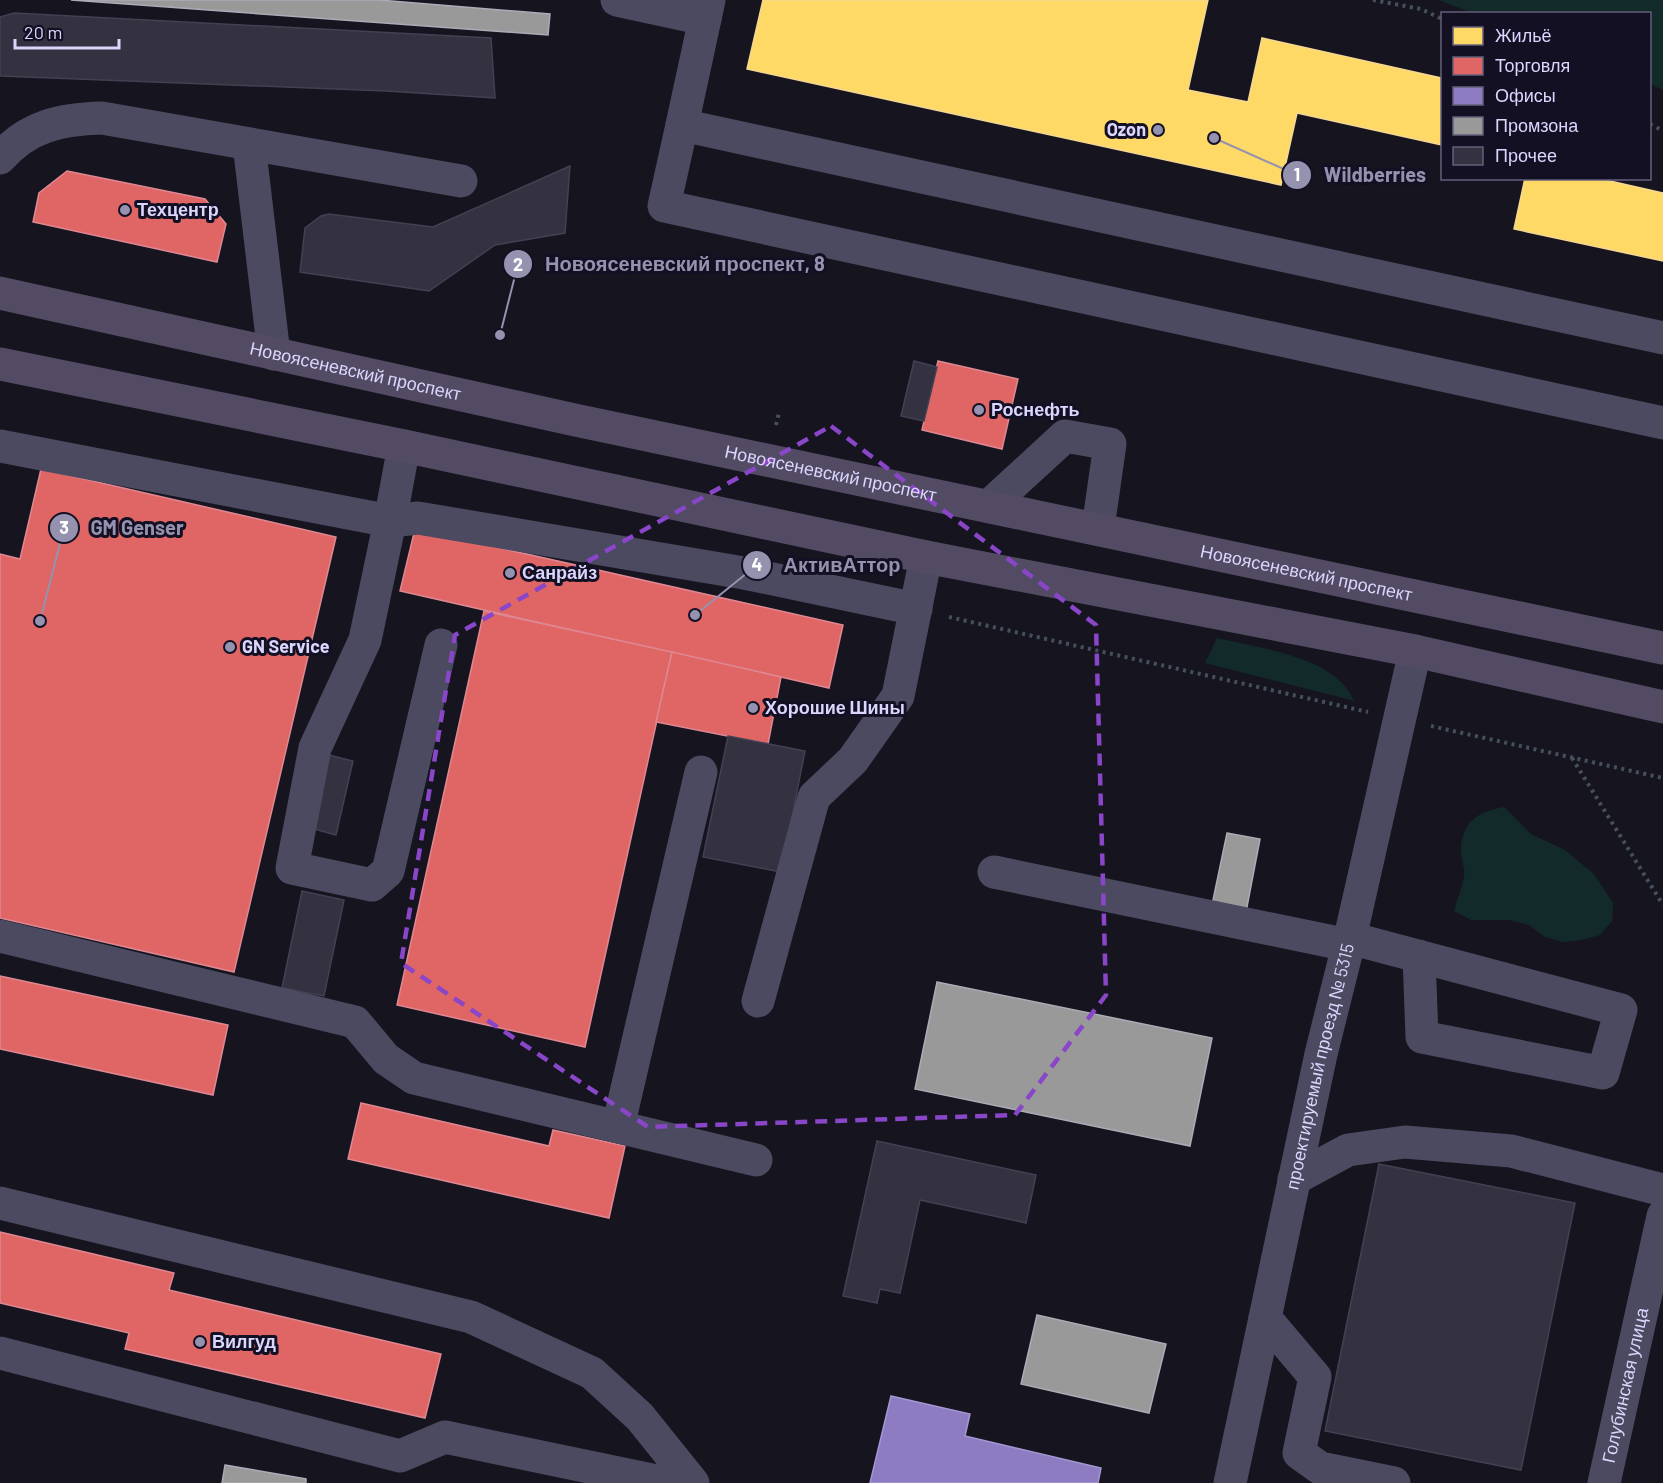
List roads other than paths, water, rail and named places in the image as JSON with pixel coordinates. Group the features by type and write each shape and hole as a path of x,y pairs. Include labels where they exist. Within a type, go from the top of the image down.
{"main road":[{"name":"Новоясеневский проспект","path":"0,293 575,420 1663,648"},
{"path":"0,364 404,446 927,557 1415,651 1663,707"}],"street":[{"path":"616,0 707,10 664,206 1663,423"},
{"path":"0,158 28,134 49,124 75,118 102,118 461,181"},
{"path":"682,125 1663,338"},
{"path":"249,144 274,354"},
{"path":"989,506 1065,436 1110,444 1098,528"},
{"path":"0,446 390,520 418,518 744,573 916,609"},
{"path":"404,446 365,640 315,748 292,868 372,885 388,871 441,645"},
{"path":"759,1001 814,797 853,760 898,696 927,557"},
{"name":"проектируемый проезд № 5315","path":"1230,1483 1321,1054 1415,651"},
{"path":"618,1126 701,772"},
{"path":"994,872 1419,956 1621,1010 1603,1073 1422,1037 1419,956"},
{"path":"0,936 355,1022 386,1059 414,1078 756,1160"},
{"path":"1294,1179 1348,1150 1405,1142 1511,1151 1663,1190"},
{"path":"0,1203 471,1317 592,1373 640,1417 693,1483"},
{"name":"Голубинская улица","path":"1604,1483 1663,1216"},
{"path":"1265,1318 1315,1377 1299,1452 1320,1468 1394,1483"},
{"path":"0,1353 400,1456 445,1437 666,1483"}],"place":[{"name":"Ozon","path":"1158,130"},
{"name":"Wildberries","path":"1214,138"},
{"name":"Техцентр","path":"125,210"},
{"name":"Новоясеневский проспект, 8","path":"500,335"},
{"name":"Роснефть","path":"979,410"},
{"name":"Санрайз","path":"510,573"},
{"name":"АктивАттор","path":"695,615"},
{"name":"GM Genser","path":"40,621"},
{"name":"GN Service","path":"230,647"},
{"name":"Хорошие Шины","path":"753,708"},
{"name":"Вилгуд","path":"200,1342"}]}
